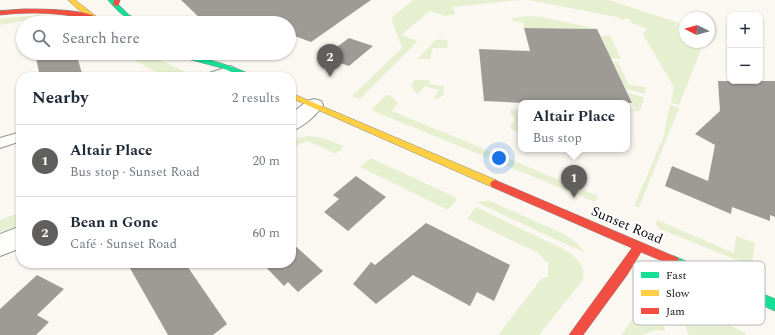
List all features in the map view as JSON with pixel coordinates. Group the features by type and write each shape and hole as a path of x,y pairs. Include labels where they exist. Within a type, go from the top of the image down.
{"main road":[{"path":"71,0 92,16"},
{"path":"0,9 49,1"},
{"path":"115,2 128,16"},
{"path":"0,13 49,9 87,16"},
{"path":"199,60 228,67"},
{"path":"218,60 239,72"},
{"name":"Sunset Road","path":"296,97 674,261"},
{"path":"575,335 623,271 639,246"},
{"name":"Sunset Road","path":"765,301 775,305"}],"street":[{"path":"296,120 314,105"},
{"path":"0,245 16,239"}],"lane":[{"path":"218,72 228,67"},
{"path":"0,143 16,138"}],"green space":[{"path":"413,0 520,0 452,7 456,14 445,16 430,11 401,35 418,41 360,99 352,96 402,48 391,18"},
{"path":"529,0 609,0 679,23 679,48 702,48 679,105 671,103 674,87 644,36 643,33 647,29 629,22 631,20 626,18 623,20 616,17"},
{"path":"36,15 48,16 27,16"},
{"path":"526,16 541,17 598,29 524,28 523,22 511,21 514,18"},
{"path":"16,17 16,22 0,25 0,19"},
{"path":"601,36 610,36 621,59 608,58 603,48 607,48"},
{"path":"441,39 448,41 447,48 433,48 430,59 417,59 436,40"},
{"path":"134,60 160,60 186,72 158,72"},
{"path":"613,62 618,62 629,85 646,87 645,94 626,89"},
{"path":"415,80 430,80 429,84 444,86 443,96 433,99 439,90 425,86 418,94 414,91 411,85"},
{"path":"628,93 644,97 640,111 630,111 630,109 636,110"},
{"path":"386,95 391,96 398,103 392,111 598,196 595,202 371,110"},
{"path":"670,105 679,108 639,207 634,206 663,138"},
{"path":"510,109 518,110 518,132 509,128 515,119 510,114"},
{"path":"308,136 323,138 344,146 336,154 307,141 296,146 296,139"},
{"path":"371,158 457,198 448,210 360,167"},
{"path":"490,201 566,235 577,243 585,252 476,202"},
{"path":"476,207 563,249 576,258 582,266 582,281 539,335 498,335 542,278 548,277 548,262 546,262 538,253 467,219"},
{"path":"16,214 16,226 0,232 0,220"},
{"path":"657,220 734,253 736,236 755,243 753,261 740,261 660,229 656,224"},
{"path":"633,318 633,325 664,325 665,331 656,330 642,335 621,335"},
{"path":"685,325 729,325 744,332 746,335 689,335"}],"building":[{"path":"181,0 371,0 311,42 296,37 296,16 198,16"},
{"path":"524,28 597,29 632,103 630,103 630,100 518,100 518,103 484,101 479,49 530,51"},
{"path":"349,38 373,46 349,66 323,57"},
{"path":"36,60 78,60 82,72 39,72"},
{"path":"718,81 727,81 727,84 763,84 763,81 775,81 775,217 770,215 770,221 732,207 731,214 665,186 672,166 708,181 715,145 695,134 720,111"},
{"path":"356,176 386,197 348,231 324,212 339,199 333,195"},
{"path":"426,223 510,265 494,301 477,292 470,306 413,275 376,304 353,284 371,262 375,265"},
{"path":"296,247 323,271 298,292 288,282 284,286 267,268 296,268"},
{"path":"130,268 188,268 227,324 213,335 168,335"},
{"path":"37,275 64,289 37,315 49,322 36,335 0,335 0,309"}],"traffic: fast":[{"path":"111,0 127,16"},
{"path":"199,60 224,66 238,72"},
{"path":"765,301 775,305"}],"traffic: slow":[{"path":"71,0 92,16"},
{"path":"296,97 495,184"}],"traffic: jam":[{"path":"116,5 117,0"},
{"path":"0,13 48,11 85,16"},
{"path":"495,184 674,261"},
{"path":"575,335 623,271 639,246"}],"place":[{"name":"Bean n Gone","path":"330,77"},
{"name":"Altair Place","path":"574,198"}]}
